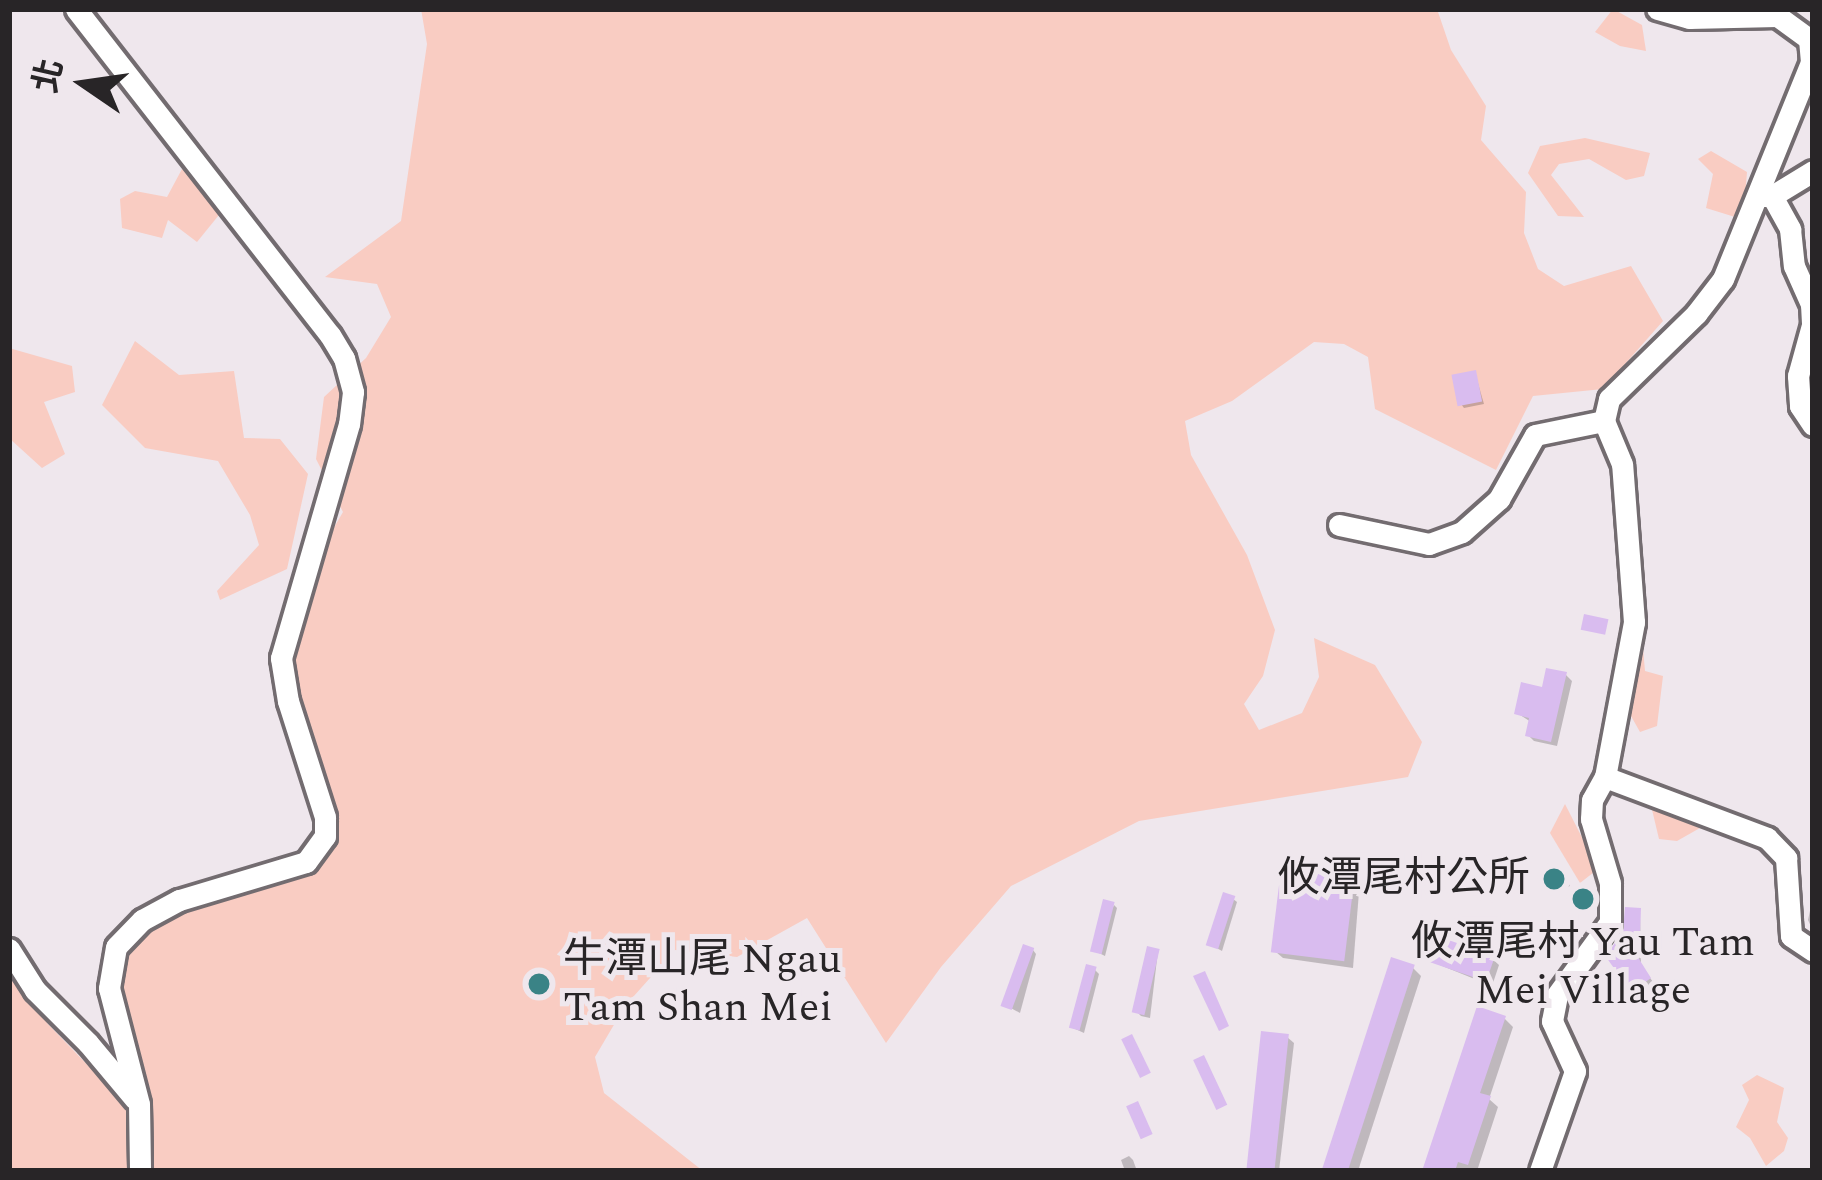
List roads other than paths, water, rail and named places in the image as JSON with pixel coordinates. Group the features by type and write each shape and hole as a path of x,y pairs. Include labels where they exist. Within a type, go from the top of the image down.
{"street":[{"path":"76,9 330,335 347,367 352,392 349,424 281,658 285,690 325,817 325,836 306,862 164,906 132,928 116,947 109,988 139,1104 140,1171"},
{"path":"1540,1171 1575,1070 1552,1021 1557,995 1610,922 1610,883 1591,818 1592,800 1605,778 1634,622 1622,464 1604,421 1609,399 1696,314 1723,279 1764,196 1811,62 1809,39 1777,16 1689,18 1657,9"},
{"path":"1764,196 1813,171"},
{"path":"1764,196 1790,229 1794,266 1811,304 1812,325 1798,376 1800,406 1813,425"},
{"path":"1339,525 1429,544 1462,532 1499,499 1535,435 1604,421"},
{"path":"1605,778 1767,838 1786,858 1791,936 1813,951"},
{"path":"9,949 34,990 139,1104"}],"place":[{"name":"攸潭尾村公所","path":"1554,879"},
{"name":"攸潭尾村 Yau Tam Mei Village","path":"1583,899"},
{"name":"牛潭山尾 Ngau Tam Shan Mei","path":"539,984"}]}
